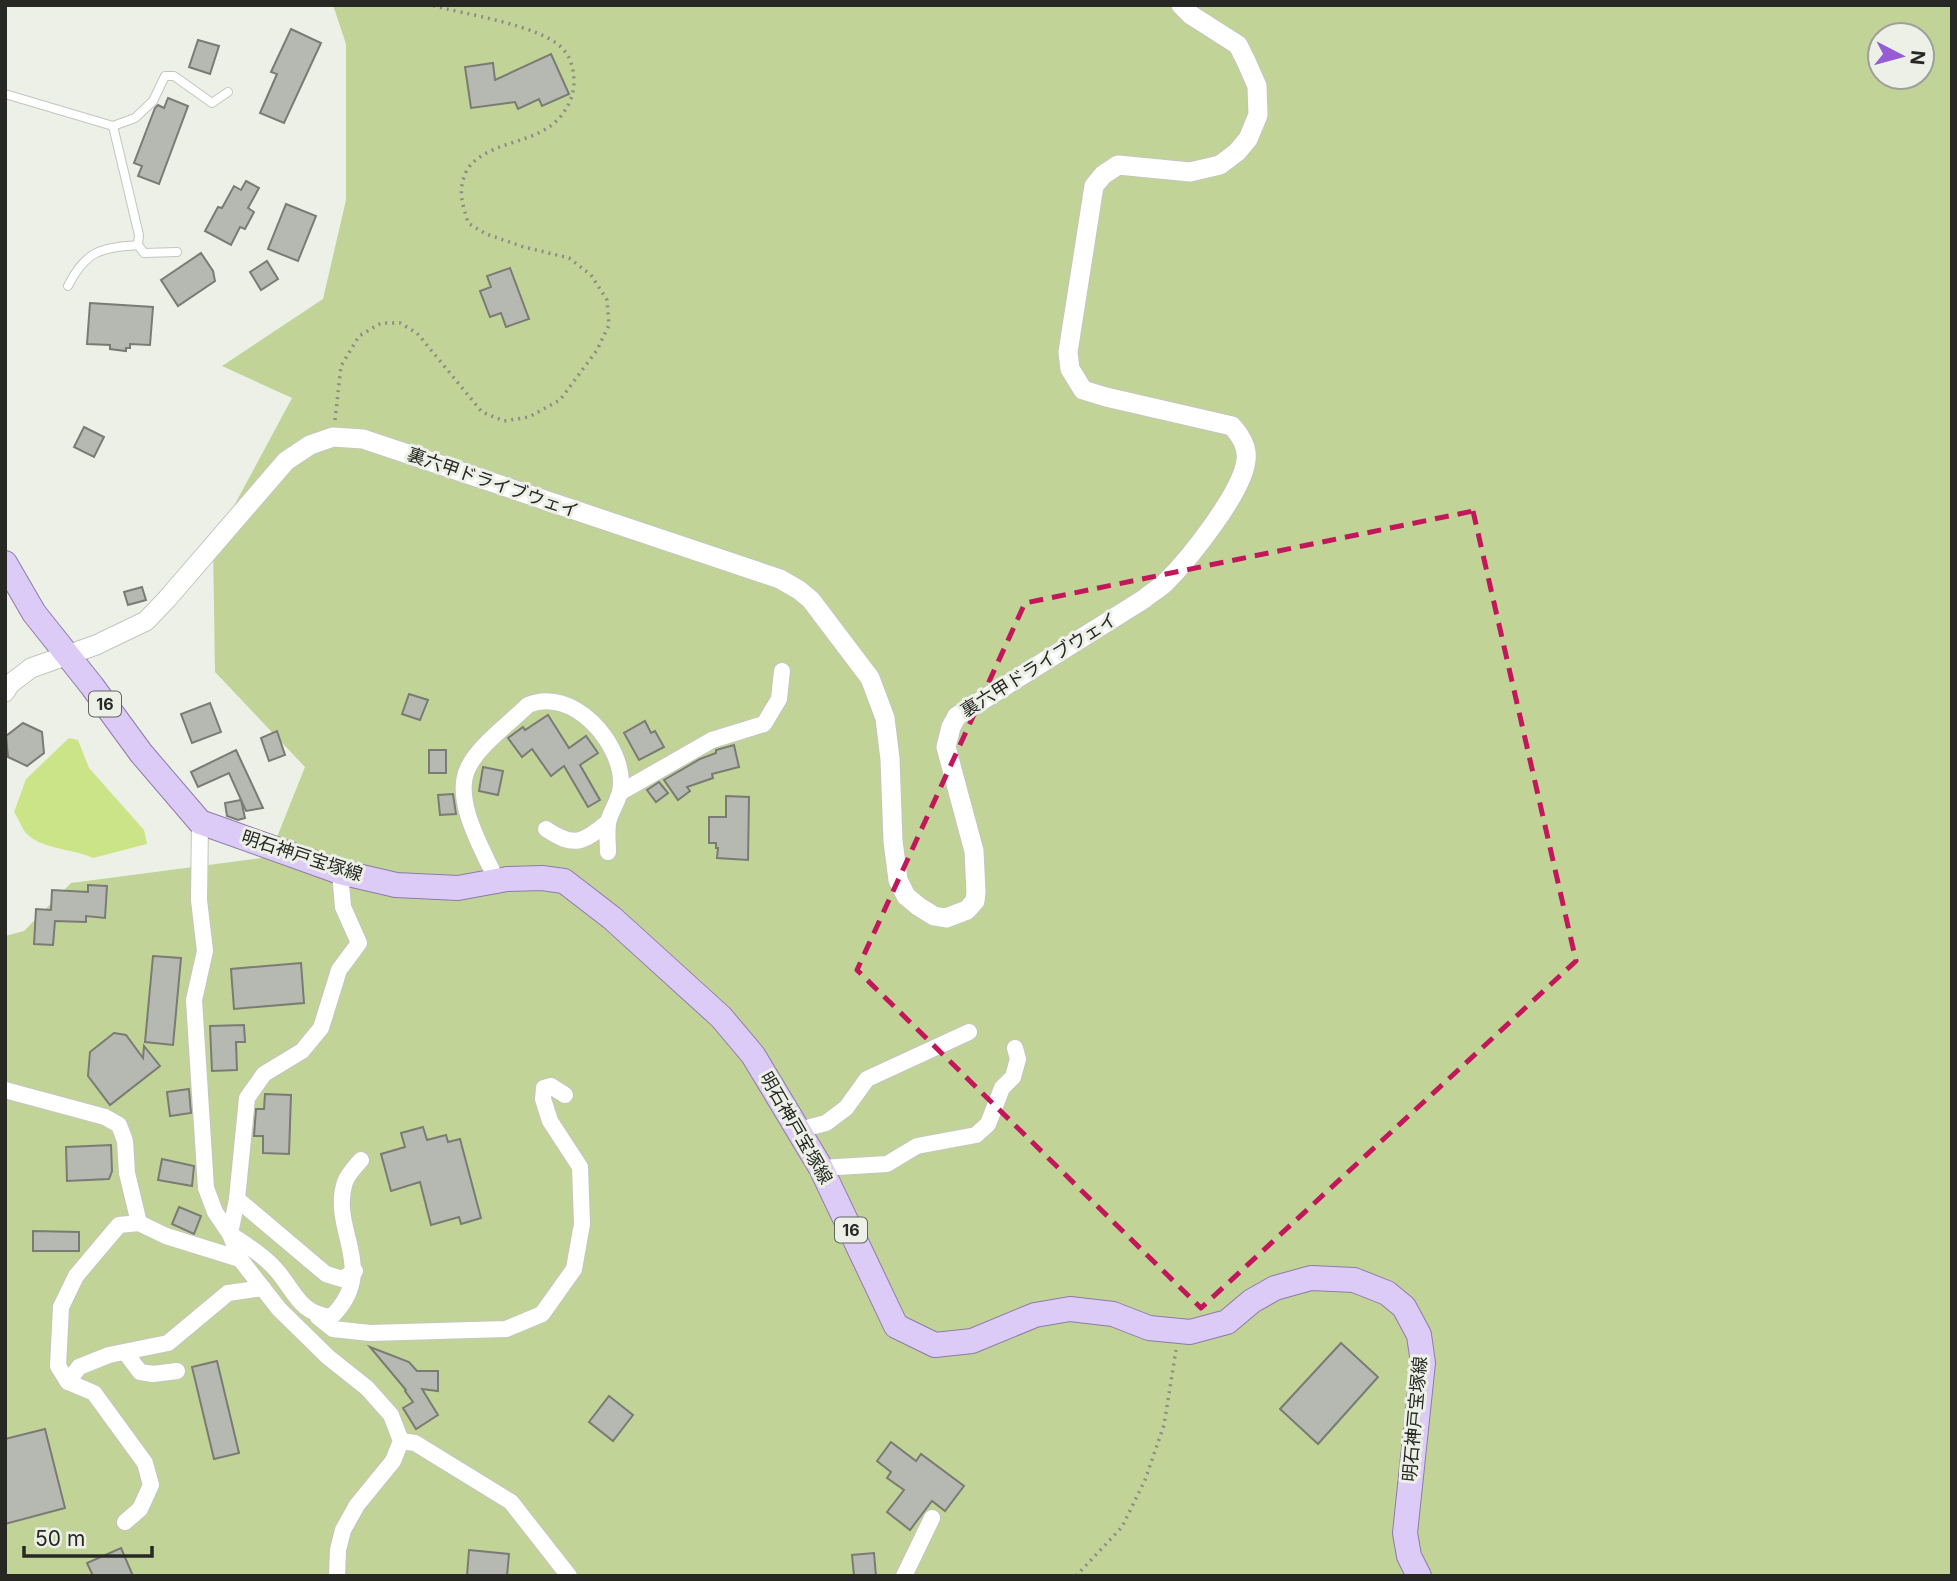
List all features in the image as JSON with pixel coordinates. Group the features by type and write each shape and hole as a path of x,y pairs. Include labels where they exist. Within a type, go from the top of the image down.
{"main road":[{"name":"明石神戸宝塚線","path":"5,563 34,613 141,753 200,822 340,872 397,885 458,888 497,881 542,878 564,881 612,918 721,1017 753,1055 821,1168 896,1326 935,1345 972,1341 1035,1315 1069,1309 1113,1314 1149,1328 1190,1332 1227,1322 1252,1301 1275,1288 1311,1278 1354,1280 1387,1293 1404,1307 1419,1335 1423,1363 1405,1532 1409,1556 1419,1576"}],"street":[{"name":"裏六甲ドライブウェイ","path":"5,691 31,668 68,657 146,621 286,461 310,445 333,437 363,439 780,579 799,590 828,621 870,678 885,718 890,758 893,841 898,880 906,896 934,916 946,918 967,910 975,901 974,851 946,747 957,716 1165,583 1217,519 1241,479 1247,458 1242,438 1232,426 1083,390 1070,369 1068,352 1094,186 1103,175 1118,165 1190,172 1220,165 1248,139 1258,115 1257,86 1238,45 1191,15 1181,5"},
{"path":"621,792 712,740 764,724 779,699 782,671"},
{"path":"497,881 472,824 463,795 463,783 468,768 478,754 528,705 537,701 557,702 579,712 597,725 621,773 621,792 608,822 608,852"},
{"path":"200,822 199,900 205,951 194,1000 206,1188 215,1212 240,1259 263,1289 279,1309 328,1357 367,1388 391,1415 401,1440 393,1461 357,1505 343,1530 338,1550 338,1576"},
{"path":"546,829 562,840 572,842 585,840 608,822"},
{"path":"229,1234 237,1199 247,1098 264,1074 302,1051 321,1028 339,970 359,943 343,907 340,872"},
{"path":"799,1130 826,1123 836,1116 846,1108 867,1079 969,1032"},
{"path":"821,1168 887,1164 917,1146 976,1135 988,1124 1002,1088 1013,1077 1018,1059 1015,1048"},
{"path":"229,1234 259,1254 278,1271 295,1298 334,1329 370,1333 506,1329 542,1314 574,1269 582,1224 580,1167 550,1121 543,1099 544,1088 551,1086 565,1095"},
{"path":"5,1090 106,1117 119,1125 125,1141 127,1172 139,1223"},
{"path":"316,1315 331,1317 344,1305 355,1271 343,1210 345,1183 361,1160"},
{"path":"237,1199 326,1274 342,1279 355,1271"},
{"path":"125,1522 140,1509 152,1485 145,1464 94,1393 68,1382 58,1366 61,1307 76,1276 119,1225 139,1223 166,1236 240,1259"},
{"path":"68,1382 79,1367 109,1355 169,1343 228,1293 263,1289"},
{"path":"125,1352 140,1372 153,1374 177,1371"},
{"path":"401,1440 415,1443 511,1502 569,1576"},
{"path":"904,1576 932,1518"}],"lane":[{"path":"5,94 113,126 135,118 153,101 165,76 174,76 212,103 228,92"},
{"path":"113,126 139,235 138,245 145,253 177,252"},
{"path":"68,286 77,269 90,254 138,245"}],"path":[{"path":"333,437 341,366 359,335 381,323 400,323 417,333 482,412 504,421 529,417 560,400 597,350 609,325 607,300 591,275 569,258 498,239 468,223 460,192 467,170 486,153 532,136 554,124 569,104 574,90 572,63 563,48 540,35 432,5"},
{"path":"1076,1576 1122,1527 1145,1480 1164,1425 1177,1344 1190,1332"}],"highlighted area":[{"path":"1473,511 1576,961 1201,1308 857,970 1025,603"}],"shaded area":[{"path":"333,5 1952,5 1952,1576 5,1576 5,936 24,931 71,883 269,857 305,767 215,672 213,545 292,398 222,366 323,299 346,200 346,44"},
{"path":"69,738 78,740 89,768 144,830 147,844 93,858 48,846 25,832 14,812 26,779"}],"building":[{"path":"291,29 321,43 284,123 260,113 277,74 271,72"},
{"path":"198,40 219,46 210,74 189,67"},
{"path":"551,54 569,94 542,106 539,99 518,109 515,102 471,108 465,67 493,63 495,80"},
{"path":"168,98 188,106 159,184 138,176 142,166 134,163 155,108 158,105 164,108"},
{"path":"246,181 259,188 248,208 254,212 245,229 240,227 231,245 205,231 234,186 241,190"},
{"path":"286,204 316,216 298,261 268,249"},
{"path":"201,253 213,271 215,281 178,306 161,280"},
{"path":"267,261 278,279 261,290 250,272"},
{"path":"510,268 529,319 506,327 501,313 490,317 480,291 491,287 487,276"},
{"path":"90,303 153,307 150,345 130,344 126,351 110,349 110,345 87,344"},
{"path":"84,427 104,437 94,457 74,447"},
{"path":"142,587 146,600 128,605 124,592"},
{"path":"409,694 428,700 420,720 402,714"},
{"path":"210,703 221,732 192,743 181,714"},
{"path":"548,715 569,748 586,736 598,753 580,765 600,800 588,807 564,766 551,776 532,749 522,757 508,738"},
{"path":"645,721 651,733 655,731 664,747 639,760 624,733"},
{"path":"23,723 42,732 44,753 27,766 8,757 6,736"},
{"path":"277,731 285,755 269,761 261,738"},
{"path":"734,745 739,767 712,774 713,778 687,787 690,791 678,800 664,780 716,753 716,750"},
{"path":"236,750 263,808 246,811 229,773 198,787 191,772"},
{"path":"429,750 446,750 446,773 429,773"},
{"path":"483,767 503,771 498,795 479,791"},
{"path":"659,782 668,793 656,802 647,790"},
{"path":"453,794 456,814 440,815 438,795"},
{"path":"726,796 749,797 748,860 717,858 716,843 709,843 709,817 726,817"},
{"path":"241,800 245,818 238,820 227,816 225,803"},
{"path":"88,885 107,886 105,918 86,916 86,922 55,921 53,945 34,944 36,909 51,910 52,890 88,892"},
{"path":"153,956 181,958 173,1045 145,1042"},
{"path":"301,963 304,1003 234,1009 231,969"},
{"path":"244,1025 245,1042 236,1042 237,1070 212,1071 210,1026"},
{"path":"114,1033 126,1035 143,1058 144,1046 160,1066 110,1105 88,1076 90,1052"},
{"path":"189,1089 191,1113 170,1116 167,1092"},
{"path":"265,1094 291,1095 289,1154 263,1153 263,1136 254,1136 256,1109 264,1109"},
{"path":"423,1127 427,1140 446,1135 448,1142 460,1139 481,1218 461,1224 459,1217 431,1225 420,1182 391,1191 381,1154 405,1147 401,1133"},
{"path":"111,1145 112,1171 109,1179 67,1181 66,1147"},
{"path":"162,1159 194,1166 192,1186 158,1180"},
{"path":"179,1207 201,1216 194,1234 172,1224"},
{"path":"33,1231 79,1232 79,1251 33,1251"},
{"path":"1341,1343 1378,1377 1318,1444 1280,1409"},
{"path":"370,1347 409,1362 417,1371 438,1371 438,1391 422,1389 438,1415 416,1429 403,1408 413,1402"},
{"path":"217,1361 239,1453 214,1459 192,1367"},
{"path":"609,1396 633,1415 613,1441 589,1422"},
{"path":"45,1429 65,1508 5,1524 5,1439"},
{"path":"891,1442 916,1461 921,1454 964,1486 945,1511 932,1501 910,1530 887,1512 904,1490 887,1478 891,1472 877,1461"},
{"path":"121,1548 133,1576 93,1576 87,1563"},
{"path":"469,1550 509,1554 507,1576 467,1576"},
{"path":"874,1553 876,1576 854,1576 852,1555"}]}
